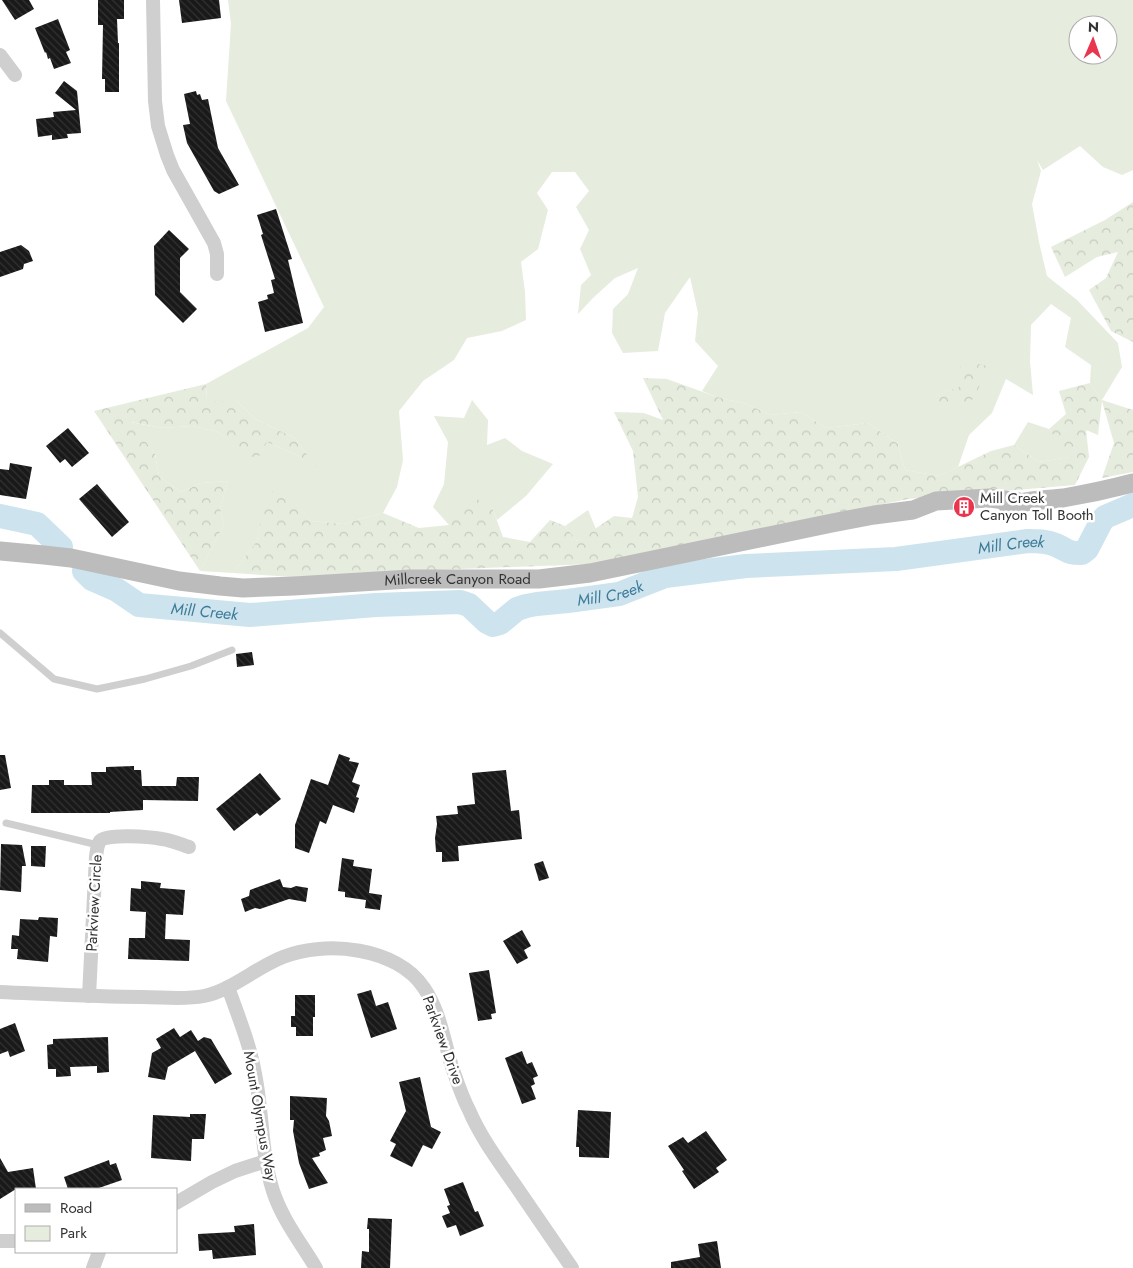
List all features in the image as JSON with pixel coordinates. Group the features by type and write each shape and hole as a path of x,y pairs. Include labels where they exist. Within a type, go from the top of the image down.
{"street":[{"path":"153,0 155,101 158,126 173,170 214,243 217,274"},
{"path":"0,55 15,75"},
{"name":"Millcreek Canyon Road","path":"0,551 70,558 179,581 213,586 264,588 410,579 539,579 590,573 874,515 913,510 937,514 991,511 1019,502 1080,495 1133,483"},
{"name":"Parkview Circle","path":"89,996 98,845 104,838 119,836 162,839 188,847"},
{"name":"Parkview Drive","path":"0,992 184,998 204,996 228,987 283,956 301,951 320,949 362,951 398,964 416,978 431,999 468,1110 479,1130 572,1268"},
{"name":"Mount Olympus Way","path":"228,987 252,1059 270,1181 278,1205 316,1268"},
{"path":"178,1202 235,1171 266,1161"},
{"path":"0,1241 15,1241"},
{"path":"93,1268 99,1253"}],"lane":[{"path":"0,633 54,679 97,689 145,679 191,666 232,650"},
{"path":"6,823 98,845"}],"green space":[{"path":"228,0 1133,0 1133,170 1122,175 1103,167 1080,146 1043,170 1037,160 1041,171 1032,204 1047,276 1077,300 1118,343 1122,367 1102,400 1090,383 1091,365 1065,347 1071,318 1051,304 1031,325 1030,361 1033,395 1006,379 992,413 969,435 958,467 939,476 905,470 898,444 868,423 826,428 801,412 770,415 747,404 717,397 702,391 718,366 695,341 698,313 690,277 665,313 658,351 623,353 612,333 613,309 628,294 638,268 615,278 578,314 581,285 591,275 580,249 589,230 576,207 589,191 575,172 552,172 537,193 548,210 538,249 521,262 526,320 502,331 467,338 454,360 423,381 399,411 403,460 397,487 383,513 343,524 311,521 285,492 267,491 257,541 233,573 200,571 224,524 220,508 228,481 201,483 181,492 159,476 155,454 130,422 162,428 192,426 218,432 257,459 267,442 295,454 315,466 295,438 255,419 237,401 207,401 206,384 308,328 324,307 226,101 231,24","holes":["959,387 944,409 930,398"]},
{"path":"1133,202 1133,342 1111,331 1089,290 1106,278 1118,252 1097,257 1065,277 1051,247 1105,220"},
{"path":"961,361 988,366 974,399 944,409 929,398 959,387"},
{"path":"643,378 667,379 717,397 747,404 770,415 801,412 826,428 868,423 898,444 905,470 939,476 991,451 1014,445 1039,462 1069,457 1049,429 1066,414 1059,391 1090,383 1102,400 1133,410 1133,472 1102,478 1114,443 1102,401 1098,435 1086,430 1089,457 1075,485 908,499 592,564 293,577 233,573 257,541 266,491 285,491 311,521 343,524 383,513 419,528 449,525 473,497 492,507 503,537 530,542 550,520 565,526 577,541 614,516 632,518 638,497 633,451 614,412 644,413 663,420"},
{"path":"206,384 207,401 237,401 255,419 295,438 316,467 295,454 267,442 257,460 218,432 192,426 162,428 131,422 155,454 159,476 181,492 201,483 228,481 220,508 224,524 200,571 94,411"},
{"path":"472,400 488,420 487,445 505,438 522,451 553,464 526,496 497,520 492,507 449,525 433,507 444,484 448,442 434,416 464,418"},
{"path":"1028,422 1049,429 1070,457 1039,462 1014,445"},
{"path":"588,510 596,529 577,541 565,526"}],"building":[{"path":"2,0 29,0 34,9 15,20"},
{"path":"98,0 124,0 124,19 117,19 119,92 105,92 105,79 102,79 103,25 98,25"},
{"path":"179,0 219,0 221,18 182,23"},
{"path":"58,19 70,50 66,52 71,63 54,69 35,28"},
{"path":"64,81 77,91 81,133 67,134 68,138 52,140 52,135 38,137 36,119 54,117 53,112 76,110 55,93"},
{"path":"196,91 197,95 200,94 202,100 208,99 218,148 239,185 219,194 214,191 187,143 183,125 190,124 184,94"},
{"path":"276,209 292,259 288,260 303,323 265,332 258,302 268,299 267,295 274,293 271,280 275,279 261,235 263,234 257,215"},
{"path":"169,230 189,249 180,258 180,292 197,309 183,323 155,295 154,246"},
{"path":"21,245 29,251 33,261 24,264 23,269 0,277 0,252"},
{"path":"68,428 89,453 72,467 65,459 60,463 46,446"},
{"path":"10,463 32,467 26,499 0,495 0,469 9,470"},
{"path":"97,484 129,522 112,537 79,499"},
{"path":"252,652 254,665 237,667 236,654"},
{"path":"339,754 350,758 349,761 359,763 352,782 360,785 356,797 359,798 354,813 333,805 326,824 320,821 309,853 295,848 295,825 311,779 328,785"},
{"path":"0,755 5,755 11,788 0,790"},
{"path":"134,766 134,770 141,770 142,786 176,786 177,777 199,777 198,801 143,800 143,810 110,813 31,813 32,785 49,785 49,780 64,780 64,785 92,785 91,772 106,772 106,767"},
{"path":"506,770 511,811 519,810 522,839 458,846 459,861 442,862 442,852 436,852 436,816 458,814 457,806 475,804 472,773"},
{"path":"260,773 281,799 260,816 257,813 234,831 216,809"},
{"path":"1,844 22,845 26,866 22,866 21,892 0,890"},
{"path":"31,846 46,846 45,867 31,866"},
{"path":"342,858 354,860 353,866 372,869 369,893 382,895 380,910 365,908 366,900 345,897 345,892 338,891"},
{"path":"543,861 549,878 539,881 534,864"},
{"path":"280,879 283,887 291,888 296,886 308,888 306,902 289,899 245,912 241,899 249,896 250,890"},
{"path":"141,881 161,883 160,888 185,890 183,915 166,914 165,939 190,940 189,961 128,959 129,938 145,938 146,912 130,911 131,888 141,889"},
{"path":"39,917 58,918 57,937 50,936 48,962 17,959 18,949 11,949 12,935 19,936 20,919 38,920"},
{"path":"522,930 531,946 524,950 528,958 517,964 503,941"},
{"path":"489,970 496,1013 491,1014 492,1019 478,1021 469,973"},
{"path":"371,990 376,1006 388,1002 397,1029 371,1038 357,994"},
{"path":"295,995 315,995 313,1036 296,1036 296,1027 291,1027 291,1016 295,1016"},
{"path":"15,1023 25,1051 10,1057 8,1051 0,1054 0,1029"},
{"path":"174,1028 180,1037 191,1030 198,1041 204,1037 211,1039 232,1074 215,1084 195,1051 168,1067 165,1080 148,1077 152,1053 161,1048 156,1039"},
{"path":"108,1037 109,1072 97,1073 97,1066 70,1067 71,1076 56,1077 56,1069 48,1069 47,1045 53,1044 53,1039"},
{"path":"522,1051 527,1064 532,1062 538,1076 533,1078 535,1084 531,1086 536,1099 522,1104 505,1058"},
{"path":"420,1077 431,1127 441,1132 432,1149 423,1145 412,1167 390,1156 396,1144 390,1141 406,1111 399,1082"},
{"path":"290,1096 327,1098 326,1116 332,1136 323,1138 326,1150 319,1153 320,1156 312,1158 328,1183 309,1189 299,1163 293,1131 294,1120 290,1120"},
{"path":"578,1110 611,1112 609,1158 579,1157 579,1147 576,1147"},
{"path":"190,1114 206,1114 204,1139 192,1139 191,1161 151,1158 153,1115 190,1117"},
{"path":"706,1131 727,1160 716,1168 719,1172 694,1189 668,1146 683,1137 688,1143"},
{"path":"0,1158 8,1172 33,1168 36,1188 15,1188 0,1199"},
{"path":"109,1160 110,1165 116,1163 122,1180 99,1188 68,1188 64,1177"},
{"path":"463,1182 475,1212 478,1211 484,1226 460,1236 456,1225 447,1228 442,1216 450,1213 447,1206 450,1205 444,1189"},
{"path":"368,1218 392,1219 390,1268 361,1268 362,1251 369,1252"},
{"path":"254,1224 256,1255 213,1259 212,1250 199,1251 198,1234 235,1232 234,1226"},
{"path":"717,1241 721,1268 671,1268 671,1262 700,1257 698,1244"}],"waterway":[{"name":"Mill Creek","path":"84,571 92,579 117,590 139,605 250,615 376,605 460,602 469,605 487,622 493,625 500,623 517,609 526,606 619,594 665,576 746,566 896,559 1028,541 1049,543 1070,552 1082,553 1087,549 1105,517 1133,505"},
{"name":"Mill Creek","path":"0,516 37,524 61,547"}],"place":[{"name":"Mill Creek Canyon Toll Booth","path":"964,507"}]}
